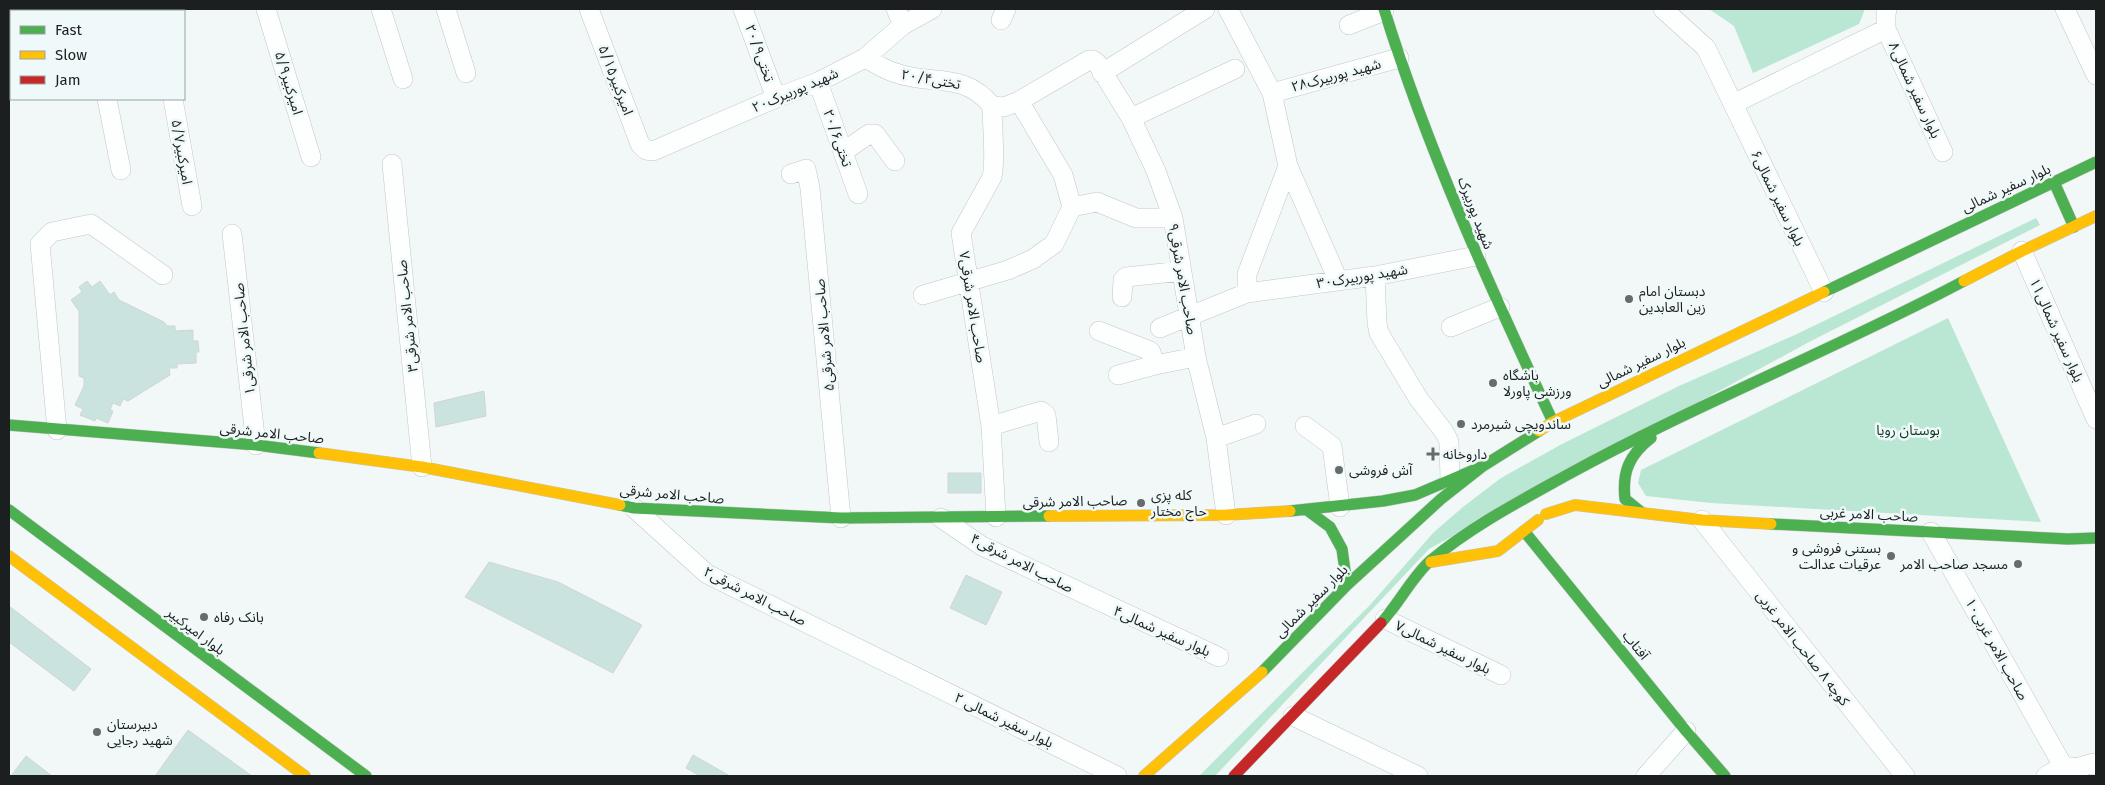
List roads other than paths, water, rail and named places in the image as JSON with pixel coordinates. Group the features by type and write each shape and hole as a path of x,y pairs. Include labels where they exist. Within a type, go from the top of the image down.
{"main road":[{"name":"شهید پوربیرک","path":"1388,12 1399,58 1476,256 1553,422"},
{"name":"بلوار سفیر شمالی","path":"1144,776 1260,674 1347,585 1441,499 1483,466 1553,422 2096,162"},
{"path":"2054,182 2074,227"},
{"path":"1234,776 1385,619 1428,563 1464,534 1593,460 1681,416 1946,291 2022,251 2096,216"},
{"path":"1641,512 1625,499 1624,475 1626,466 1632,453 1644,442 1681,416"},
{"name":"صاحب الامر شرقی","path":"9,425 256,445 422,467 634,508 842,518 1226,515 1307,510 1383,502 1415,495 1483,466"},
{"path":"1577,481 1593,460"},
{"path":"1428,563 1498,551 1546,514 1566,495"},
{"name":"صاحب الامر غربی","path":"1546,514 1575,505 1702,520 2068,539 2096,538"},
{"name":"بلوار امیرکبیر","path":"9,510 222,674 366,776"},
{"path":"1307,510 1330,527 1342,548 1347,585"},
{"name":"آفتاب","path":"1524,531 1686,731 1725,776"},
{"path":"9,556 206,696 305,776"}],"street":[{"name":"امیرکبیر۵/۹","path":"266,9 311,157"},
{"path":"381,9 403,79"},
{"path":"446,9 466,73"},
{"name":"امیرکبیر۵/۱۵","path":"589,9 640,144 646,150"},
{"name":"تختی۲۰/۹","path":"744,9 776,98"},
{"name":"شهید پوربیرک۲۰","path":"646,150 654,151 776,98 818,82 865,58 899,17 932,9"},
{"path":"992,106 1004,107 1019,101 1089,60 1098,66 1205,9"},
{"path":"1228,9 1272,93 1288,166 1338,280"},
{"path":"1733,104 1886,29 1887,9"},
{"path":"2066,9 2096,75"},
{"name":"بلوار سفیر شمالی۶","path":"1671,11 1706,48 1824,292"},
{"path":"1349,25 1388,12"},
{"name":"بلوار سفیر شمالی۸","path":"1886,29 1943,152"},
{"name":"تختی۲۰/۴","path":"865,58 897,74 965,84 982,94 992,106"},
{"name":"شهید پوربیرک۲۸","path":"1272,93 1399,58"},
{"name":"صاحب الامر شرقی۹","path":"1098,66 1131,118 1156,171 1173,218 1196,357 1216,438 1226,515"},
{"path":"1131,118 1235,69"},
{"name":"تختی۲۰/۶","path":"818,82 858,194"},
{"path":"107,100 121,170"},
{"name":"امیرکبیر۵/۷","path":"172,100 192,206"},
{"path":"923,295 1008,270 1049,249 1058,237 1072,207 1063,175 1019,101"},
{"name":"صاحب الامر شرقی۷","path":"992,106 992,158 994,168 992,177 961,233 991,426 996,517"},
{"path":"843,152 872,133 875,134 896,161"},
{"name":"صاحب الامر شرقی۳","path":"392,164 422,467"},
{"path":"1247,293 1248,274 1288,166"},
{"name":"صاحب الامر شرقی۵","path":"791,174 806,169 810,188 842,518"},
{"path":"1072,207 1097,202 1136,218 1173,218"},
{"path":"57,430 40,244 52,232 91,224 163,275"},
{"name":"صاحب الامر شرقی۱","path":"232,234 256,445"},
{"name":"بلوار سفیر شمالی۱۱","path":"2022,251 2095,412"},
{"name":"شهید پوربیرک۳۰","path":"1160,328 1247,293 1375,276 1476,256"},
{"path":"1122,298 1123,280 1126,277 1182,271"},
{"path":"1375,276 1379,333 1418,398 1449,442 1450,480"},
{"path":"1451,327 1500,307"},
{"path":"1099,331 1148,350 1151,352 1155,365"},
{"path":"1118,375 1196,357"},
{"path":"991,426 1041,411 1046,415 1049,442"},
{"path":"1216,438 1256,424"},
{"path":"1305,426 1332,446 1340,506"},
{"name":"۲صاحب الامر شرقی","path":"634,508 708,574 890,664"},
{"name":"صاحب الامر شرقی۴","path":"941,518 982,546 1105,605"},
{"name":"کوچه ۸ صاحب الامر غربی","path":"1702,520 1905,776"},
{"name":"صاحب الامر غربی۱۰","path":"1931,532 2062,766"},
{"name":"بلوار سفیر شمالی۴","path":"1105,605 1219,657"},
{"name":"بلوار سفیر شمالی۷","path":"1385,619 1501,675"},
{"name":"بلوار سفیر شمالی ۲","path":"890,664 1117,776"},
{"path":"1293,716 1418,776"},
{"path":"1646,776 1686,731"},
{"path":"2046,776 2062,766 2076,768 2094,763 2096,765"}],"place":[{"name":"دبستان امام زین العابدین","path":"1629,299"},
{"name":"باشگاه ورزشی پاورلا","path":"1493,383"},
{"name":"ساندویچی شیرمرد","path":"1461,424"},
{"name":"داروخانه","path":"1433,454"},
{"name":"آش فروشی","path":"1339,470"},
{"name":"کله پزی حاج مختار","path":"1141,503"},
{"name":"بستنی فروشی و عرقیات عدالت","path":"1891,556"},
{"name":"مسجد صاحب الامر","path":"2018,564"},
{"name":"بانک رفاه","path":"204,617"},
{"name":"دبیرستان شهید رجایی","path":"97,732"}],"park label":[{"name":"بوستان رویا","path":"1908,430"}]}
